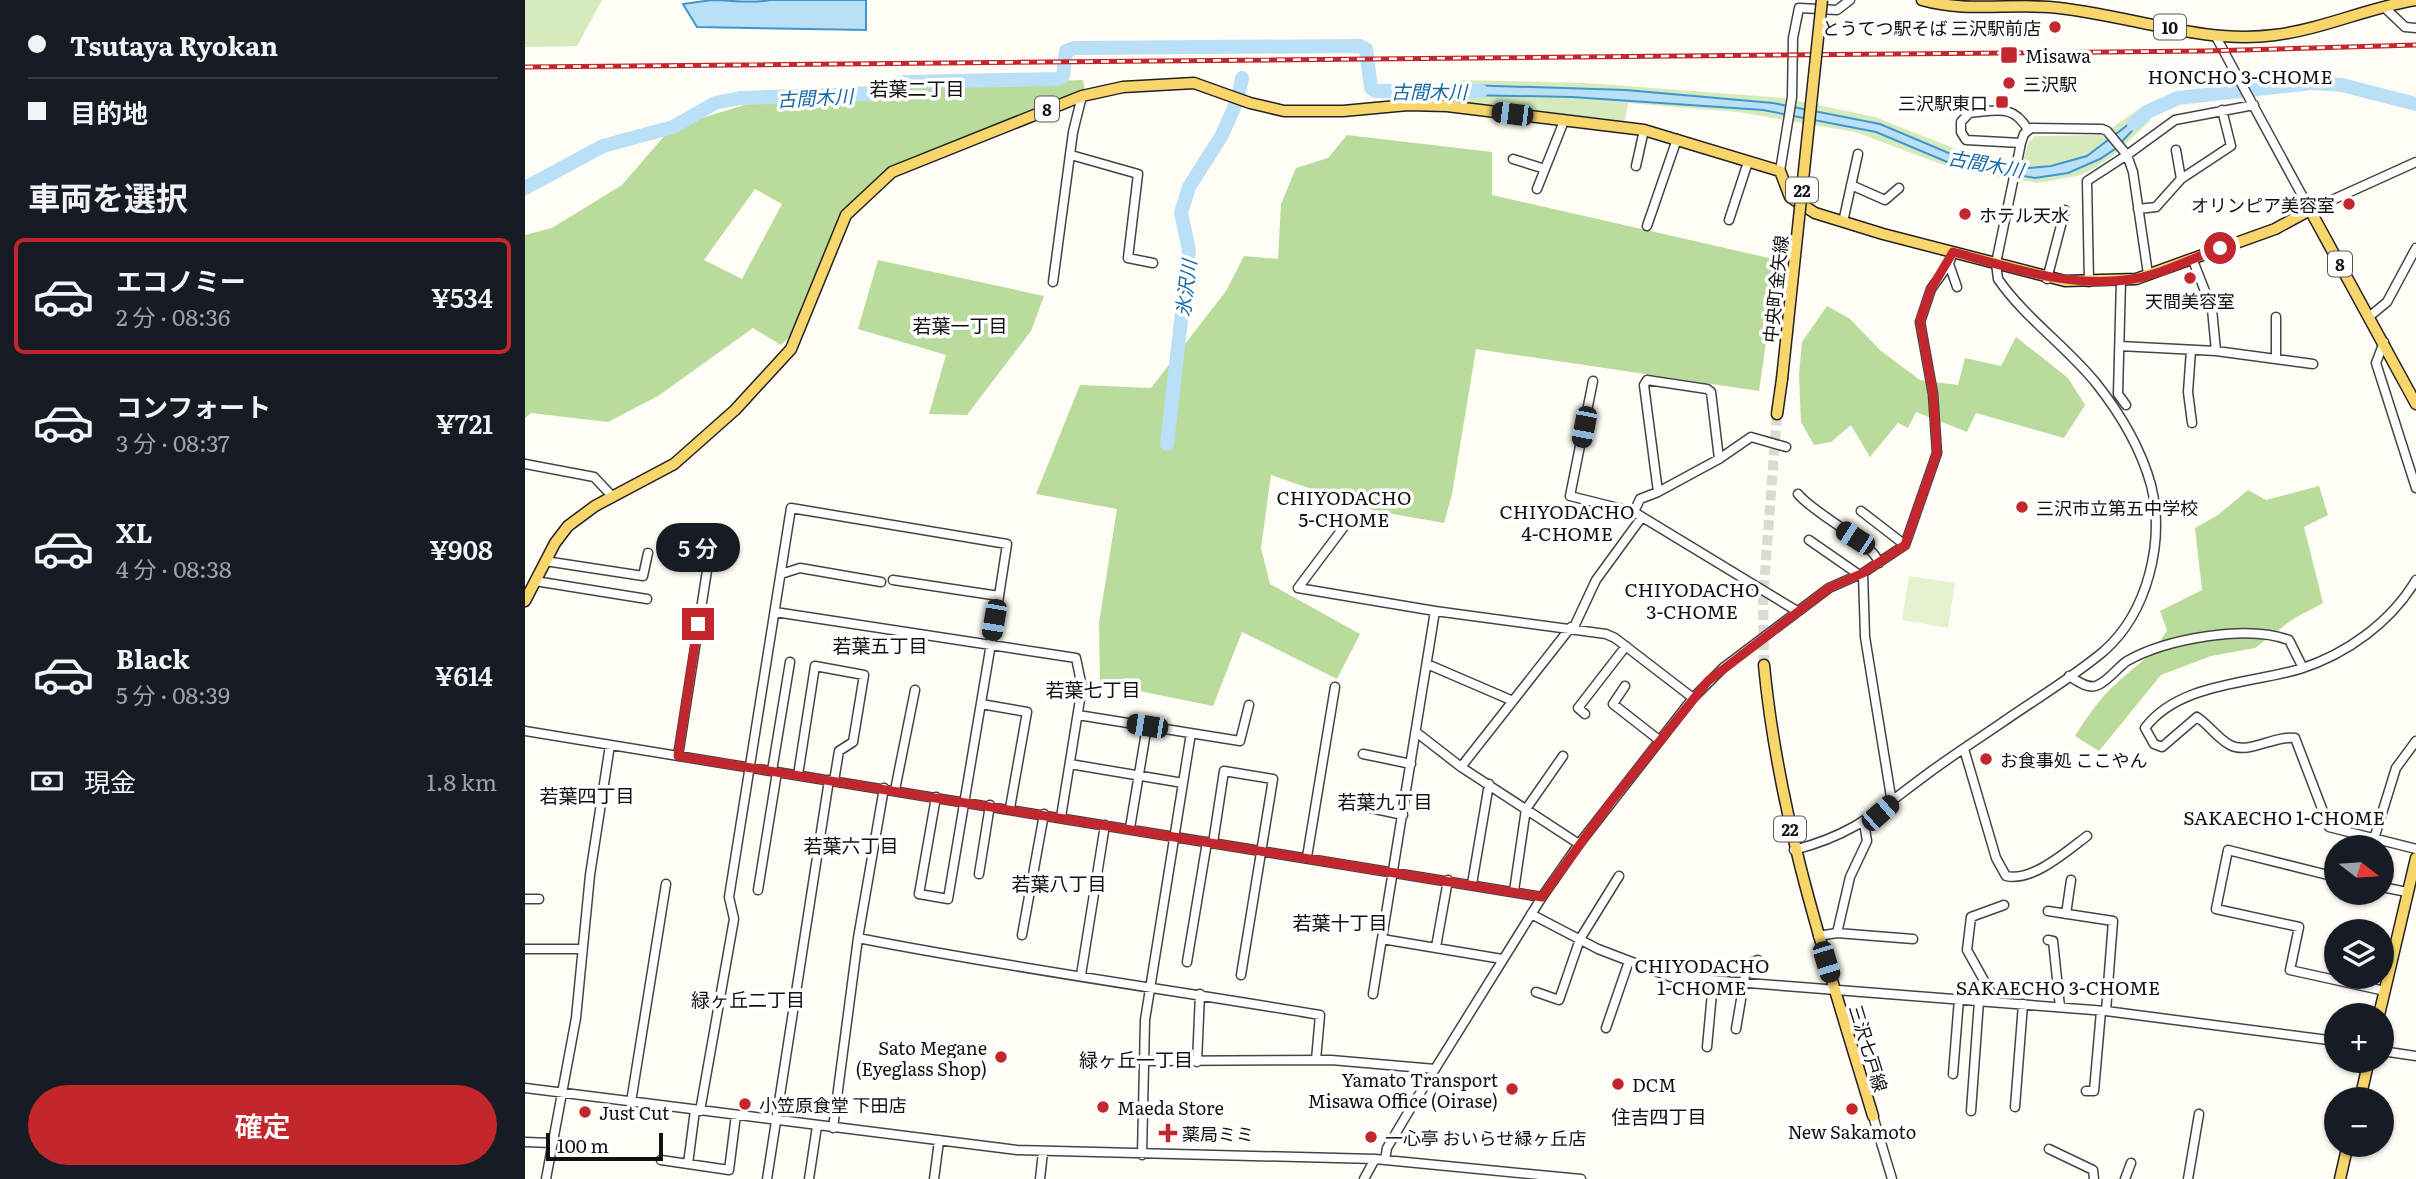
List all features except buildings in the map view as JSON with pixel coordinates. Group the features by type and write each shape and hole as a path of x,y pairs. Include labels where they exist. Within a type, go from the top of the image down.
{"main road":[{"name":"中央町金矢線","path":"1777,414 1822,0"},
{"name":"10","path":"1922,0 1955,7 2000,3 2048,7 2215,35 2276,35 2320,27 2414,0"},
{"name":"8","path":"525,601 545,561 568,526 613,497 674,464 735,410 791,349 846,215 892,172 1082,96 1123,87 1194,83 1271,110 1308,112 1434,106 1644,130 1780,171"},
{"path":"1780,171 1795,203 1843,222 2047,279 2089,282 2121,280 2148,274 2275,229 2311,210"},
{"name":"8","path":"2311,210 2416,404"},
{"name":"22","path":"1764,665 1779,780 1794,850 1834,988"},
{"path":"2382,1003 2416,858"},
{"name":"三沢七戸線","path":"1834,988 1873,1116"},
{"path":"2340,1179 2346,1157"}],"street":[{"path":"1780,171 1792,97 1793,38 1799,8 1837,10 1850,0"},
{"path":"2383,7 2405,27 2416,28"},
{"path":"2215,35 2311,210 2416,162"},
{"path":"1053,282 1082,96"},
{"path":"2089,282 2087,181 2175,120 2252,103"},
{"path":"2138,209 2156,207 2181,179 2231,146 2222,110"},
{"path":"2021,143 1966,140 1961,122 1969,113 2012,111 2021,117 2028,130"},
{"path":"1537,189 1564,121"},
{"path":"2028,130 2091,128 2107,131 2125,153 2138,209 2148,274"},
{"path":"1636,166 1644,130"},
{"path":"1794,850 1832,839 1864,823 2104,650 2135,612 2145,586 2155,539 2151,486 2131,438 2112,407 2068,353 2006,291 1998,279 1996,263 2021,143 2028,130"},
{"path":"1647,226 1677,139"},
{"path":"2176,150 2181,179"},
{"path":"1843,222 1858,153"},
{"path":"1071,155 1138,174 1128,258 1153,263"},
{"path":"1513,159 1545,169"},
{"path":"1730,220 1748,162"},
{"path":"1851,185 1885,200 1899,188"},
{"path":"2047,279 2065,210"},
{"path":"2370,316 2386,302 2416,248"},
{"path":"1364,1179 1380,1160 1542,897 1579,844 1693,698 1723,668 1797,611 1829,588 1861,574 1905,545 1937,453 1933,394 1920,321 1931,289 1949,264 1953,252"},
{"path":"2192,258 2212,309 2216,351"},
{"path":"1949,264 1958,288"},
{"path":"2121,280 2118,394 2126,405"},
{"path":"2276,317 2276,359"},
{"path":"2384,342 2376,363 2416,488"},
{"path":"2120,346 2216,351 2313,364"},
{"path":"2191,350 2188,392 2192,423"},
{"path":"1658,492 1644,385 1647,380 1711,392 1719,459"},
{"path":"1593,381 1570,496 1638,514 1797,611"},
{"path":"1461,767 1572,627 1596,580 1638,514 1640,499 1719,459 1751,437 1786,447"},
{"path":"525,464 594,477 613,497"},
{"path":"1798,494 1810,509 1870,550 1879,563"},
{"path":"688,1164 734,919 729,897 791,509 1007,544 948,899 919,894 936,797"},
{"path":"1861,511 1905,545"},
{"path":"1346,524 1298,588 1435,611 1572,627 1606,634 1626,646 1693,698"},
{"path":"1809,540 1861,574"},
{"path":"678,756 711,545"},
{"path":"545,561 643,576 648,553"},
{"path":"781,574 800,568 881,582"},
{"path":"1861,574 1865,637 1892,803"},
{"path":"893,580 999,596"},
{"path":"2359,835 2329,827 2294,738 2287,737 2239,749 2228,744 2197,717 2162,747 2154,744 2145,728 2150,719 2192,695 2322,661 2364,636 2402,603 2416,580"},
{"path":"535,581 647,599"},
{"path":"1373,994 1435,611"},
{"path":"775,612 1076,658 1082,687 1061,817"},
{"path":"2069,676 2090,687 2098,685 2125,663 2152,649 2201,638 2259,634 2289,640 2303,668"},
{"path":"1585,714 1578,708 1626,646"},
{"path":"758,890 790,662"},
{"path":"1427,664 1513,701"},
{"path":"767,1179 831,780 839,751 853,742 865,675 815,666 798,775"},
{"path":"1625,686 1613,704 1659,740"},
{"path":"1307,857 1335,687"},
{"path":"895,790 915,690"},
{"path":"981,704 1027,712 1010,808"},
{"path":"1078,715 1240,741 1249,705"},
{"path":"1130,828 1147,726"},
{"path":"525,731 1010,808 1542,897"},
{"path":"1416,732 1461,767 1579,844"},
{"path":"1142,1155 1149,986 1177,836 1191,733"},
{"path":"2375,835 2396,768 2416,741"},
{"path":"546,1179 576,1018 582,949 610,745"},
{"path":"1964,749 1996,858 2006,876 2015,878 2047,865 2087,836"},
{"path":"1363,754 1411,764"},
{"path":"1514,891 1526,809 1563,756"},
{"path":"1070,764 1184,783"},
{"path":"1187,962 1224,771 1273,779 1241,975"},
{"path":"1472,884 1489,784"},
{"path":"833,1128 858,938 884,789"},
{"path":"1352,804 1403,815"},
{"path":"979,874 989,805"},
{"path":"1022,935 1044,814"},
{"path":"1837,933 1850,877 1867,841 1864,823"},
{"path":"1081,975 1105,825"},
{"path":"2394,844 2416,849"},
{"path":"2324,874 2228,850 2216,909 2299,927 2290,970 2385,991"},
{"path":"1536,992 1559,1000 1580,939 1619,876"},
{"path":"1436,947 1448,880"},
{"path":"2066,914 2071,880"},
{"path":"631,1102 666,884"},
{"path":"525,899 539,899"},
{"path":"1996,1002 1967,950 1971,917 2004,905"},
{"path":"2048,911 2113,921 2094,1091 2086,1091"},
{"path":"1531,914 1580,939 1671,977 2104,1011 2324,1039"},
{"path":"1818,936 1837,933 1913,939"},
{"path":"858,938 979,962 1081,975 1320,1014 1316,1060"},
{"path":"1382,939 1502,959"},
{"path":"2048,940 2053,941 2060,1007"},
{"path":"525,949 582,949"},
{"path":"1736,1029 1748,963 1758,960"},
{"path":"1606,1028 1629,961"},
{"path":"1707,1047 1713,982"},
{"path":"1197,1062 1200,994"},
{"path":"1953,1074 1959,999"},
{"path":"1971,1111 1979,1001"},
{"path":"2015,1107 2023,1004"},
{"path":"2394,1053 2416,1056"},
{"path":"1144,1061 1197,1062 1239,1058 1316,1060 1435,1069"},
{"path":"525,1088 1043,1152 1380,1160 1581,1179"},
{"path":"2188,1179 2199,1114"},
{"path":"661,1160 729,1170 736,1115"},
{"path":"1873,1116 1892,1179"},
{"path":"809,1179 817,1126"},
{"path":"934,1179 939,1141"},
{"path":"525,1142 552,1143"},
{"path":"2049,1149 2093,1170 2094,1179"},
{"path":"1040,1179 1043,1152"},
{"path":"2125,1179 2131,1163"}],"green space":[{"path":"525,0 602,0 577,46 525,47"},
{"path":"1083,80 1085,91 891,167 842,213 796,330 781,345 753,328 658,396 608,422 531,413 525,418 525,235 552,228 622,185 672,127 774,96 850,87","holes":["755,189 782,204 742,279 704,260"]},
{"path":"1463,80 1587,83 1784,98 1875,117 1966,153 2022,162 2029,142 2035,136 2104,137 2113,127 2143,106 2146,111 2087,156 2051,166 2028,168 1951,154 1880,124 1773,103 1626,90 1463,85"},
{"path":"1486,94 1763,110 1876,132 1952,164 2035,178 2068,173 2100,159 2115,149 2148,114 2151,120 2116,153 2095,168 2081,175 2038,183 1957,170 1855,132 1738,112 1628,103 1625,121 1462,102 1463,95"},
{"path":"1347,135 1492,152 1492,195 1778,260 1759,391 1476,349 1452,494 1444,523 1376,511 1271,475 1261,548 1270,584 1360,634 1337,679 1242,632 1213,706 1100,683 1099,623 1117,509 1036,494 1080,385 1151,388 1226,291 1244,256 1278,259 1281,204 1296,168 1328,158"},
{"path":"878,260 1044,296 1031,331 967,415 929,414 946,355 858,329"},
{"path":"1827,306 1850,319 1881,351 1920,380 1958,385 1965,358 2001,366 2016,337 2068,378 2085,405 2064,438 1976,413 1967,432 1916,412 1908,428 1898,423 1870,457 1851,425 1831,442 1814,445 1801,422 1799,375 1802,342"},
{"path":"2319,486 2328,515 2304,527 2323,603 2293,619 2255,648 2211,656 2161,675 2099,751 2075,736 2106,693 2156,647 2167,630 2160,611 2202,590 2195,528 2218,515 2248,490 2266,500"},
{"path":"1909,576 1955,583 1948,628 1902,620"}],"water":[{"path":"712,0 866,0 866,30 697,27 683,4"},
{"path":"1463,85 1626,90 1773,103 1880,124 1951,154 2028,168 2051,166 2087,156 2146,111 2148,114 2115,149 2100,159 2068,173 2035,178 1952,164 1876,132 1763,110 1572,97 1463,95"}],"waterway":[{"name":"古間木川","path":"525,188 603,146 673,127 715,103 740,98 870,94 892,84 905,82 1059,79 1063,76 1066,51 1074,48 1360,46 1366,49 1371,88 1375,91 1481,91"},
{"name":"氷沢川","path":"1238,97 1242,78"},
{"name":"古間木川","path":"2134,124 2147,112 2178,98 2312,83 2342,85 2416,104"},
{"name":"氷沢川","path":"1167,444 1189,250 1181,213 1189,187 1222,135 1236,103"}],"tunnel":[{"path":"1764,665 1763,599 1777,414"}],"railway":[{"path":"525,67 2205,51 2416,45"}],"place":[{"name":"とうてつ駅そば 三沢駅前店","path":"2055,27"},
{"name":"Misawa","path":"2009,55"},
{"name":"三沢駅","path":"2009,83"},
{"name":"三沢駅東口","path":"2002,102"},
{"name":"オリンピア美容室","path":"2349,204"},
{"name":"ホテル天水","path":"1965,214"},
{"name":"天間美容室","path":"2190,278"},
{"name":"三沢市立第五中学校","path":"2022,507"},
{"name":"お食事処 ここやん","path":"1986,759"},
{"name":"Sato Megane (Eyeglass Shop)","path":"1001,1057"},
{"name":"DCM","path":"1618,1084"},
{"name":"Yamato Transport Misawa Office (Oirase)","path":"1512,1089"},
{"name":"小笠原食堂 下田店","path":"745,1104"},
{"name":"Maeda Store","path":"1103,1107"},
{"name":"New Sakamoto","path":"1852,1109"},
{"name":"Just Cut","path":"585,1112"},
{"name":"薬局ミミ","path":"1168,1133"},
{"name":"一心亭 おいらせ緑ヶ丘店","path":"1371,1137"}],"district":[{"name":"HONCHO 3-CHOME","path":"2240,76"},
{"name":"若葉二丁目","path":"917,88"},
{"name":"若葉一丁目","path":"960,325"},
{"name":"CHIYODACHO 5-CHOME","path":"1344,508"},
{"name":"CHIYODACHO 4-CHOME","path":"1567,522"},
{"name":"CHIYODACHO 3-CHOME","path":"1692,600"},
{"name":"若葉五丁目","path":"880,645"},
{"name":"若葉七丁目","path":"1093,689"},
{"name":"若葉四丁目","path":"587,795"},
{"name":"若葉九丁目","path":"1385,801"},
{"name":"SAKAECHO 1-CHOME","path":"2284,817"},
{"name":"若葉六丁目","path":"851,845"},
{"name":"若葉八丁目","path":"1059,883"},
{"name":"若葉十丁目","path":"1340,922"},
{"name":"CHIYODACHO 1-CHOME","path":"1702,976"},
{"name":"SAKAECHO 3-CHOME","path":"2058,987"},
{"name":"緑ヶ丘二丁目","path":"748,999"},
{"name":"緑ヶ丘一丁目","path":"1136,1059"},
{"name":"住吉四丁目","path":"1659,1116"}],"route":[{"path":"698,624 678,756 1542,897 1610,803 1708,681 1829,588 1863,573 1905,545 1937,453 1933,394 1920,321 1931,289 1949,264 1953,252 2047,279 2089,282 2136,279 2220,248"}]}
